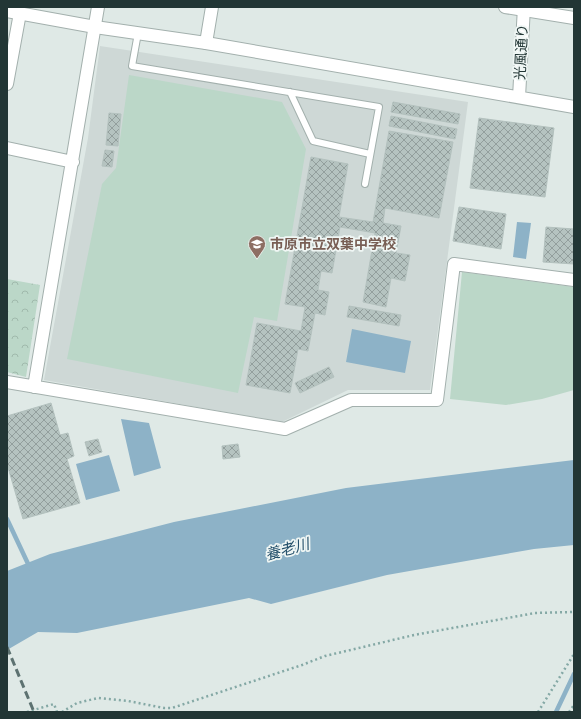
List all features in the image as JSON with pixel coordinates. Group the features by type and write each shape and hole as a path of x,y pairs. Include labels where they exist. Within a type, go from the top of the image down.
{"street":[{"path":"34,387 98,7"},
{"path":"206,43 212,7"},
{"path":"505,7 574,18"},
{"name":"光風通り","path":"519,97 524,9"},
{"path":"7,11 95,27 206,43 519,97 574,108"},
{"path":"7,84 20,13"},
{"path":"7,148 73,162"},
{"path":"7,382 113,399 285,430 351,400 437,400 454,264 574,280"}],"lane":[{"path":"138,33 132,66 379,107 365,184"},
{"path":"290,92 313,141 370,154"}],"path":[{"path":"62,712 77,703 98,698 172,708 325,656 414,635 528,615 574,612"},
{"path":"538,712 574,654"},
{"path":"27,712 54,704 57,712"},
{"path":"569,712 574,705"}],"shaded area":[{"name":"市原市立双葉中学校","path":"100,46 468,102 430,390 348,390 282,422 44,380 88,138"}],"green space":[{"path":"129,75 282,102 306,149 277,321 254,317 238,393 67,359 102,184 116,168"},
{"path":"462,272 574,287 574,390 542,399 506,405 450,399"},
{"path":"7,279 40,285 26,377 7,372"}],"water":[{"path":"517,222 531,223 526,259 513,257"},
{"path":"352,329 411,341 405,373 346,362"},
{"path":"121,419 149,423 161,468 134,476"},
{"path":"109,455 120,491 86,500 76,464"},
{"name":"養老川","path":"574,460 574,545 534,549 387,575 271,604 249,598 77,633 38,632 7,650 7,571 50,554 174,522 346,488"}],"building":[{"path":"393,102 460,114 458,124 391,112"},
{"path":"109,113 121,114 118,146 106,145"},
{"path":"391,116 457,129 455,139 389,126"},
{"path":"479,118 554,128 545,197 470,188"},
{"path":"389,131 453,142 439,218 385,208 383,223 401,226 396,253 410,255 405,281 391,278 386,307 363,302 375,233 340,227 332,273 321,271 318,290 329,292 325,315 315,313 308,351 298,349 290,393 246,385 257,323 301,331 305,307 285,304 311,157 348,164 339,217 373,222"},
{"path":"105,150 114,151 112,167 102,166"},
{"path":"459,207 506,214 501,249 453,241"},
{"path":"546,227 574,229 574,264 543,262"},
{"path":"349,306 401,315 399,326 347,317"},
{"path":"329,367 334,377 300,393 295,383"},
{"path":"51,403 60,435 68,433 74,456 67,459 80,503 23,519 7,464 7,416"},
{"path":"98,439 102,452 89,456 85,442"},
{"path":"238,444 240,457 223,459 222,446"}],"waterway":[{"path":"7,519 30,568"},
{"path":"556,712 574,674"}],"railway":[{"path":"7,647 34,712"}],"place":[{"name":"市原市立双葉中学校","path":"257,259"}]}
